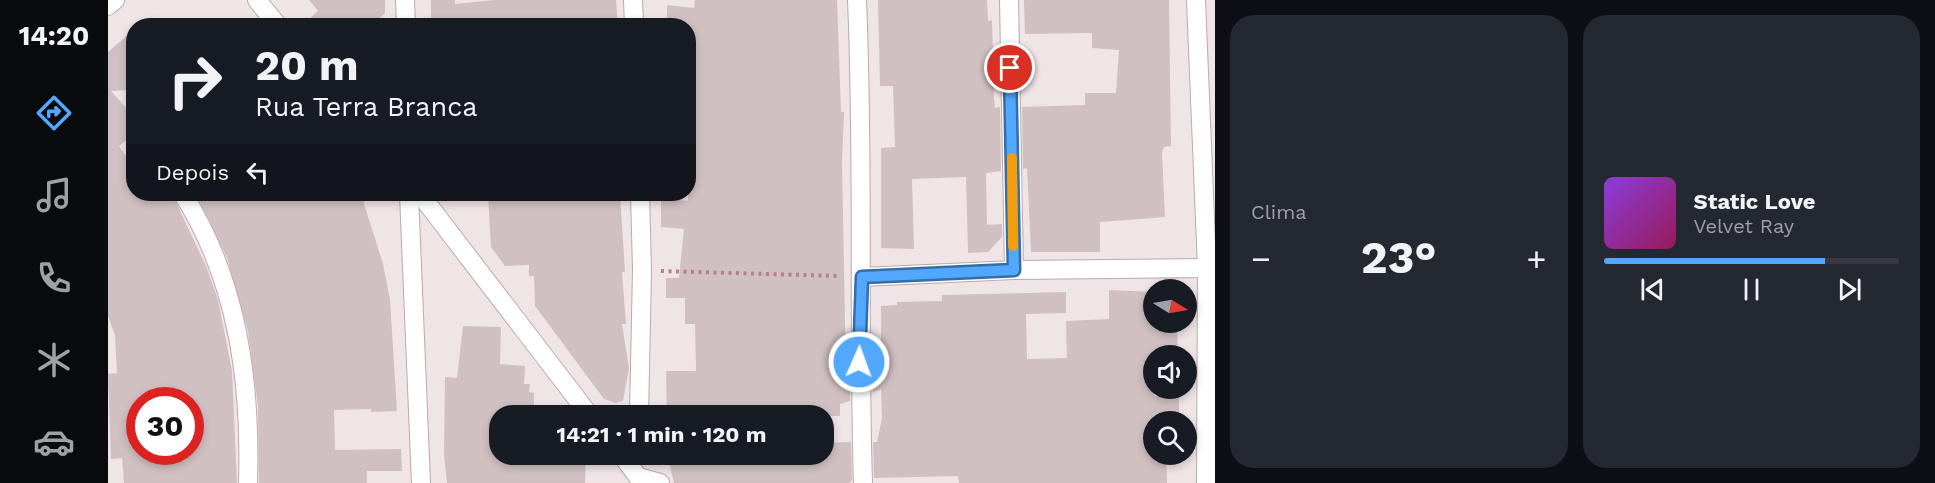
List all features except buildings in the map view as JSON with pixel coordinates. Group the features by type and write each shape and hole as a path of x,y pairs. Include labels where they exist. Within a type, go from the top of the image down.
{"street":[{"path":"108,6 115,0"},
{"path":"257,0 272,18"},
{"path":"405,0 406,18"},
{"path":"633,0 634,18"},
{"path":"857,0 862,118 862,277 859,362 863,483"},
{"path":"1009,0 1014,270"},
{"path":"1196,0 1207,268 1206,483"},
{"path":"187,201 213,248 234,317 247,391 248,483"},
{"path":"409,201 421,483"},
{"path":"425,201 582,405"},
{"path":"639,405 642,270 640,201"},
{"path":"862,277 1014,270 1207,268"},
{"path":"629,465 638,477 660,483"},
{"path":"638,465 638,477"}],"path":[{"path":"642,270 862,277"}],"slow traffic":[{"path":"1012,158 1013,246"}],"route":[{"path":"859,362 862,277 1014,270 1010,68"}]}
